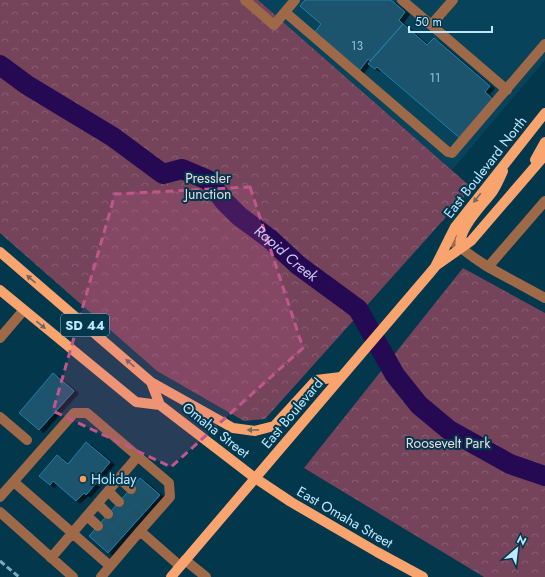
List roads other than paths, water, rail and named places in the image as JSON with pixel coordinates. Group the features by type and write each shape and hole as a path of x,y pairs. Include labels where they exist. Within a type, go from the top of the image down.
{"main road":[{"name":"East Boulevard North","path":"449,239 455,227 545,113"},
{"path":"526,178 545,142"},
{"path":"513,153 494,190 467,225 460,243 461,248 471,241 545,155"},
{"name":"East Boulevard","path":"171,577 435,267 449,239"},
{"name":"East Boulevard","path":"435,267 461,248"},
{"name":"Omaha Street","path":"0,252 151,382 160,405"},
{"name":"Omaha Street","path":"0,290 136,402 160,405 255,478"},
{"path":"151,382 234,428 255,431 274,426 316,380 341,377"},
{"name":"East Omaha Street","path":"255,478 291,502 423,577"}],"street":[{"path":"245,0 274,24 295,0"},
{"path":"402,0 506,90"},
{"path":"431,25 453,0"},
{"path":"284,12 448,152 452,153 456,151 545,44"},
{"path":"488,267 545,201"},
{"path":"449,239 488,267 545,298"},
{"path":"0,338 24,311"},
{"path":"0,497 74,413 87,413 169,483 170,497 154,509 138,529 121,546 110,566 101,577"},
{"path":"0,416 27,440"},
{"path":"51,558 138,456"},
{"path":"119,478 130,489"},
{"path":"14,482 110,566"},
{"path":"108,491 119,502"},
{"path":"98,504 108,514"},
{"path":"0,512 73,577"},
{"path":"87,516 98,526"},
{"path":"138,529 182,563 206,577"}],"waterway":[{"name":"Rapid Creek","path":"0,65 27,85 113,137 163,174 182,169 208,180 224,201 239,216 270,239 298,265 358,309 395,375 419,405 449,430 510,464 545,476"}],"tunnel":[{"path":"131,489 150,506"},
{"path":"119,502 139,519"},
{"path":"108,514 128,531"},
{"path":"98,526 117,543"}],"railway":[{"path":"0,561 19,577"}],"place":[{"name":"Holiday","path":"83,479"}],"park label":[{"name":"Pressler Junction","path":"208,186"},
{"name":"Roosevelt Park","path":"448,443"}]}
